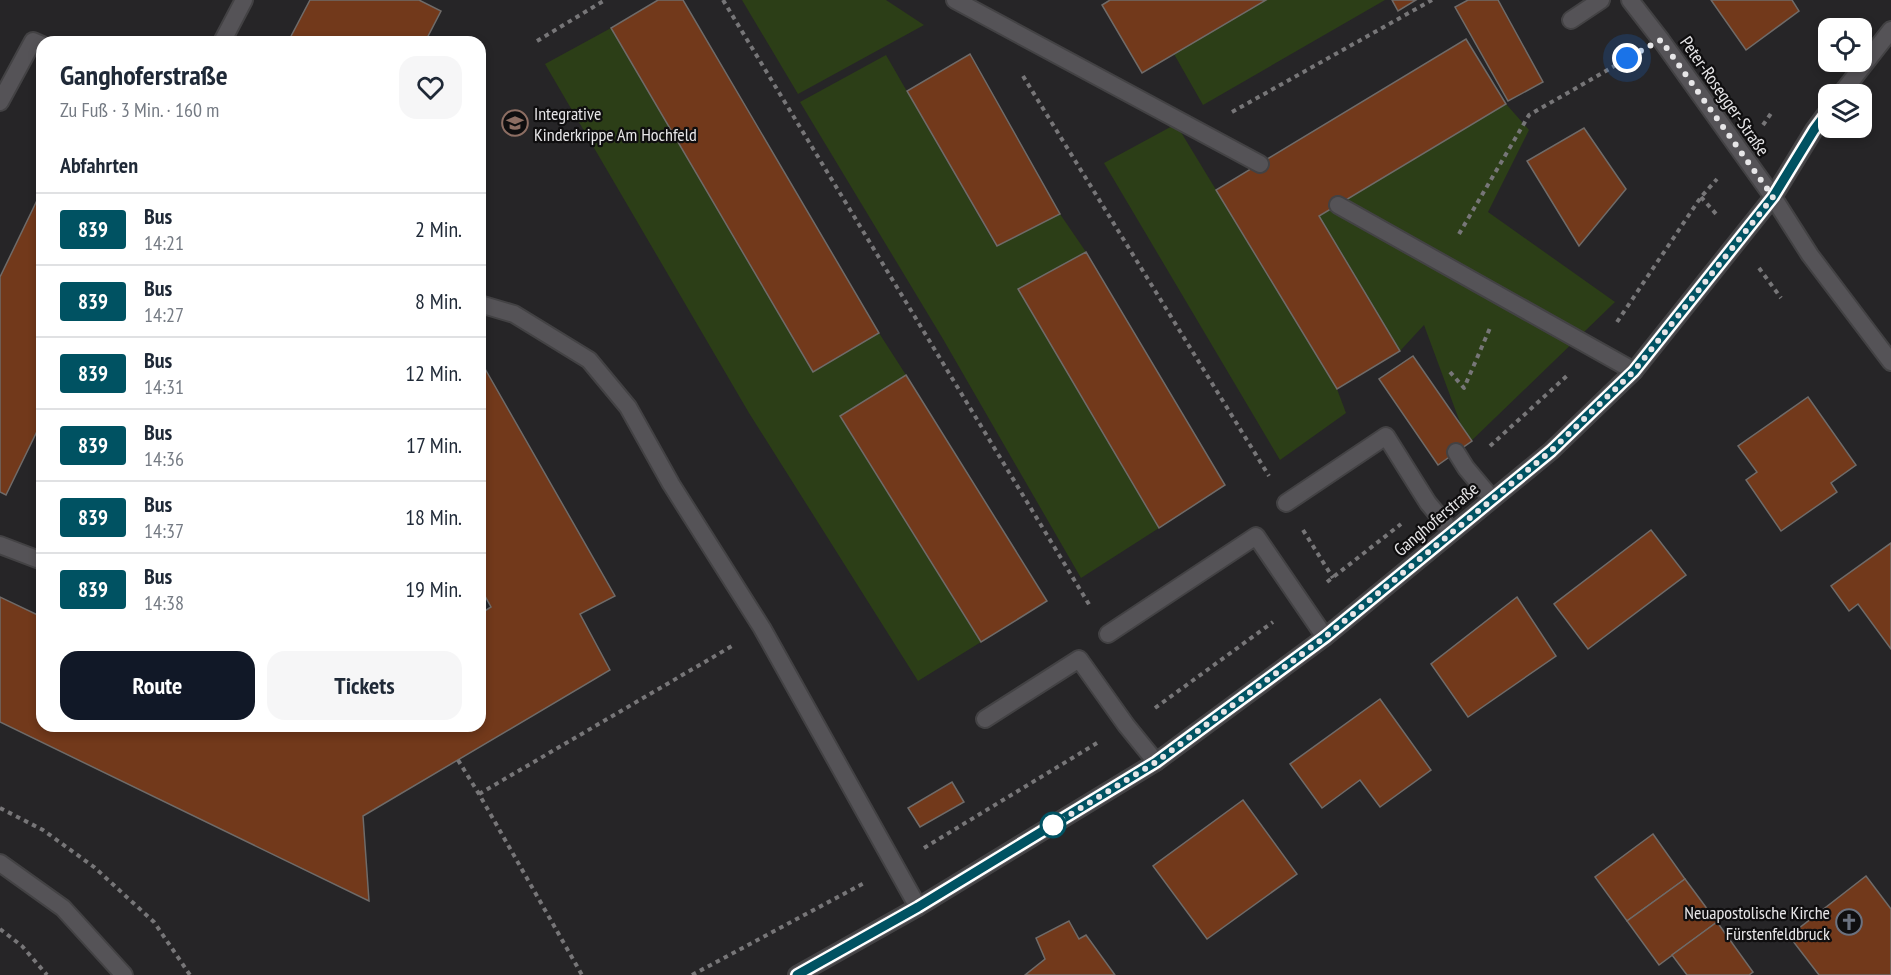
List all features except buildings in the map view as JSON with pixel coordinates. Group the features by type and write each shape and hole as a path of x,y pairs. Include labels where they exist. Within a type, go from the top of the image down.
{"street":[{"path":"225,36 244,0"},
{"path":"955,0 1260,164"},
{"path":"1571,20 1601,0"},
{"name":"Peter-Rosegger-Straße","path":"1630,0 1773,197 1810,255 1891,362"},
{"path":"1849,84 1891,30"},
{"path":"0,102 33,41 36,42"},
{"name":"Ganghoferstraße","path":"797,975 918,907 1156,762 1325,637 1551,451 1634,371 1773,197 1818,125"},
{"path":"1338,205 1634,371"},
{"path":"486,306 514,314 589,360 628,407 671,484 762,628 918,907"},
{"path":"1286,503 1386,436 1428,503 1452,532"},
{"path":"1456,452 1491,499"},
{"path":"1108,634 1256,536 1325,637"},
{"path":"0,544 36,559"},
{"path":"986,719 1079,659 1126,725 1156,762"},
{"path":"0,863 63,908 124,975"}],"path":[{"path":"537,41 606,0"},
{"path":"723,0 1108,634"},
{"path":"1197,131 1432,0"},
{"path":"1442,262 1529,116 1661,40"},
{"path":"1017,67 1333,578"},
{"path":"1450,372 1464,388 1504,298"},
{"path":"479,794 762,628"},
{"path":"1149,698 1155,707"},
{"path":"458,760 582,975"},
{"path":"0,808 43,830 94,867 154,922 190,975"},
{"path":"0,929 22,946 47,975"}],"green space":[{"path":"742,0 886,0 924,25 798,94"},
{"path":"1266,0 1385,0 1203,105 1174,54"},
{"path":"611,28 813,372 879,333 906,375 840,416 981,642 918,681 749,413 545,64"},
{"path":"886,55 996,246 1060,214 1086,252 1019,289 1159,528 1081,578 943,339 800,102"},
{"path":"1506,104 1529,130 1488,212 1615,302 1468,444 1424,325 1400,351 1319,216"},
{"path":"1176,124 1337,389 1346,413 1280,460 1104,163"}],"bus line":[{"name":"839","path":"797,975 918,907 1156,762 1325,637 1551,451 1634,371 1773,197 1818,125"}],"place":[{"name":"Integrative Kinderkrippe Am Hochfeld","path":"515,123"},
{"name":"Neuapostolische Kirche Fürstenfeldbruck","path":"1849,922"}],"route":[{"path":"1053,825 1156,762 1325,637 1551,451 1634,371 1773,197 1661,40 1627,58"}]}
